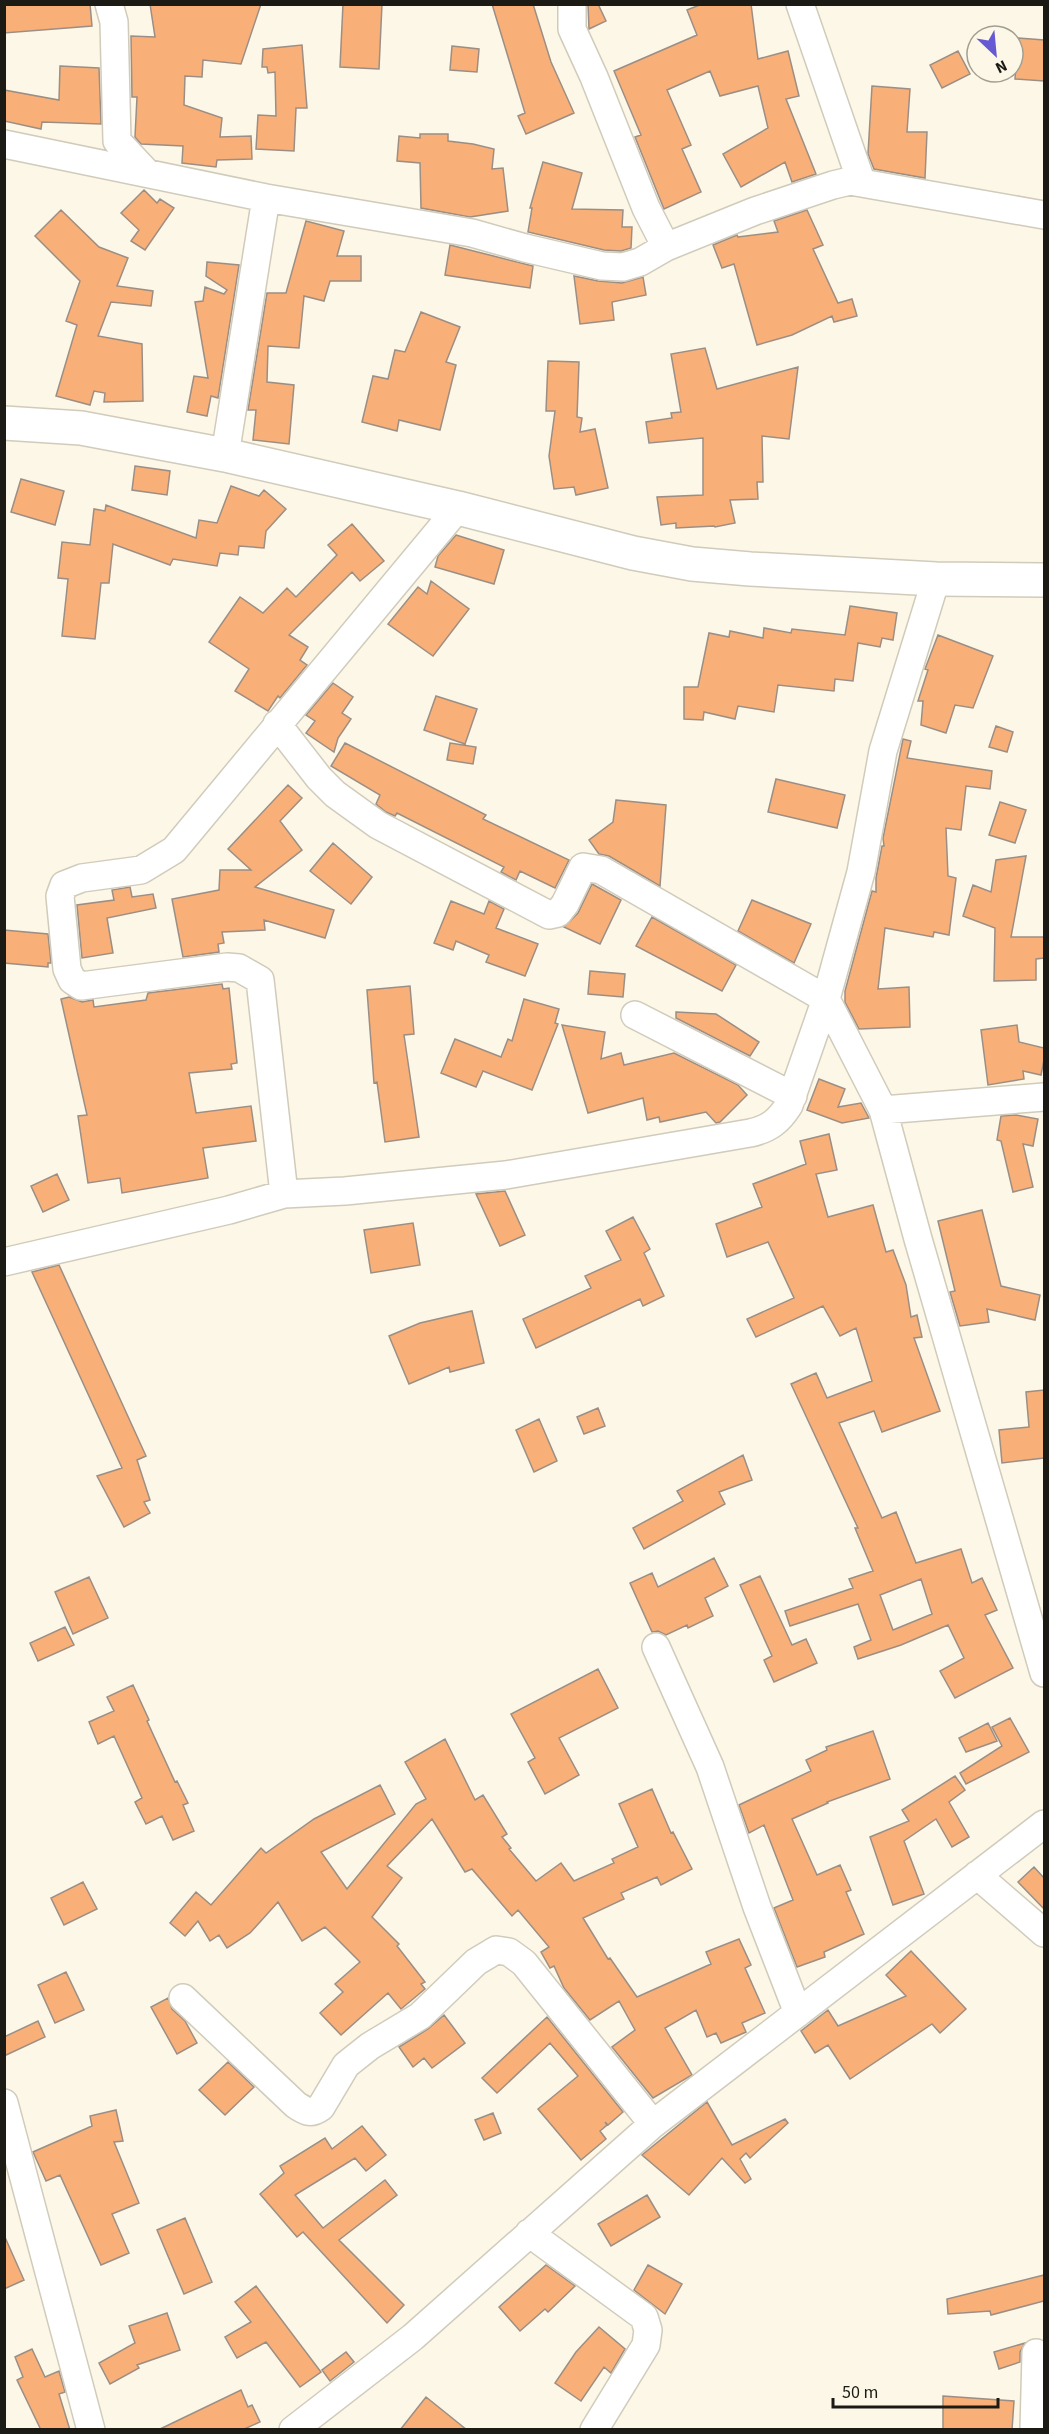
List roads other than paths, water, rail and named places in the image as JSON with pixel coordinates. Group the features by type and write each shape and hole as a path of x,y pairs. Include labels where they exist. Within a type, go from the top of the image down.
{"street":[{"path":"109,4 114,22 117,141 147,173"},
{"path":"572,4 572,29 594,77 646,208 666,247"},
{"path":"800,4 861,182"},
{"path":"4,144 266,198 472,233 602,266 622,267 640,262 666,247 755,211 808,192 850,181 1044,215"},
{"path":"225,455 266,198"},
{"path":"4,423 81,428 225,455 458,508 633,553 692,564 936,579 1044,580"},
{"path":"284,1194 260,980 238,968 227,967 81,986 72,980 67,969 60,896 64,885 82,878 141,870 174,850 458,508"},
{"path":"4,1262 230,1210 284,1194 345,1191 506,1175 750,1133 763,1130 780,1120 793,1096 826,999 861,872 883,751 936,579"},
{"path":"277,724 319,778 335,794 378,825 549,915 558,913 565,904 583,867 601,870 826,999 883,1110 918,1239 1044,1673"},
{"path":"635,1015 793,1096"},
{"path":"883,1110 1044,1097"},
{"path":"656,1647 710,1767 757,1907 798,2013"},
{"path":"293,2430 412,2337 653,2124 1044,1824"},
{"path":"977,1875 1044,1933"},
{"path":"183,1998 296,2104 308,2112 314,2112 321,2108 346,2065 370,2046 420,2016 476,1962 496,1950 509,1952 531,1971 653,2124"},
{"path":"4,2103 91,2430"},
{"path":"530,2233 644,2317 648,2330 646,2345 594,2430"},
{"path":"1034,2430 1036,2353"}]}
